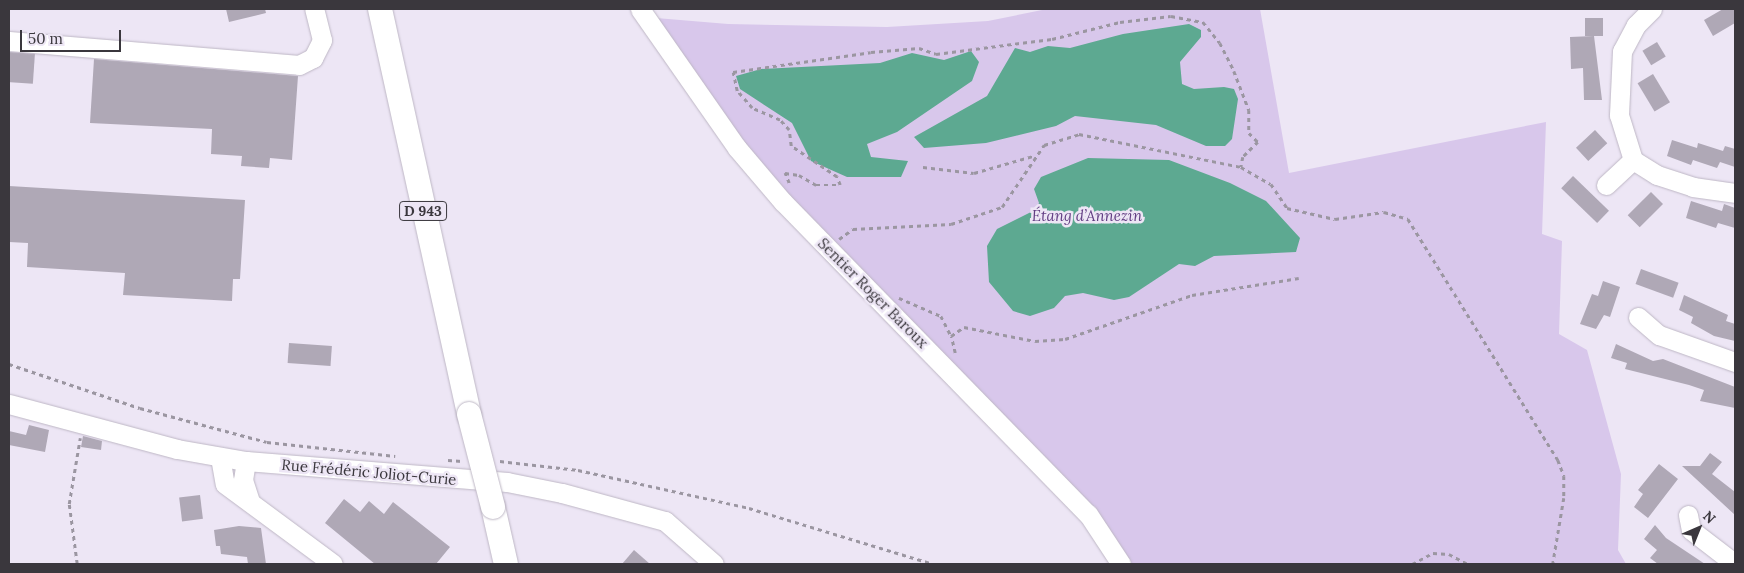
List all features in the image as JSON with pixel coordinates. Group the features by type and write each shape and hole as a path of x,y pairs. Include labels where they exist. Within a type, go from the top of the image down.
{"main road":[{"name":"D 943","path":"380,9 469,414 506,564"}],"street":[{"path":"9,41 299,65 313,58 322,40 314,9"},
{"name":"Sentier Roger Baroux","path":"640,9 737,148 877,301 973,392 1088,514 1121,564"},
{"path":"1652,9 1636,25 1622,52 1619,114 1633,160 1657,175 1693,187 1735,193"},
{"path":"1606,184 1633,160"},
{"path":"1638,317 1659,335 1735,362"},
{"name":"Rue Frédéric Joliot-Curie","path":"9,404 177,448 220,457 246,461 507,482 562,493 665,521 714,564"},
{"path":"177,448 334,564"},
{"path":"220,457 225,484"},
{"path":"246,461 243,480 250,501"},
{"path":"1688,516 1691,530 1732,559"}],"path":[{"path":"794,190 785,173 799,175 816,185 840,184 837,177 791,146 789,130 780,120 752,108 736,91 733,72 870,52 919,48 936,54 1052,39 1120,22 1172,16 1203,22 1220,43 1234,71 1249,110 1249,133 1258,142 1243,157 1241,167"},
{"path":"923,167 974,172 1033,156 1059,137 1079,134 1241,167 1271,184 1287,208 1335,219 1384,212 1408,219 1558,460 1564,476 1564,498 1553,564"},
{"path":"837,257 840,237 853,229 951,224 1002,207 1011,200 1033,156"},
{"path":"950,336 964,327 1035,341 1065,339 1192,295 1299,278"},
{"path":"877,301 886,297 914,302 941,316 958,358"},
{"path":"9,364 140,408 266,442 400,456"},
{"path":"77,564 69,504 82,424"},
{"path":"443,460 460,461"},
{"path":"510,461 578,470 750,508 933,564"},
{"path":"1412,564 1433,553 1449,554 1468,564"}],"green space":[{"name":"Étang d’Annezin","path":"1047,9 1260,9 1289,173 1546,122 1542,234 1562,241 1559,334 1587,350 1621,474 1618,550 1626,564 1126,564 837,257 644,17 728,24 887,27 988,21"}],"shaded area":[{"path":"1189,24 1201,30 1201,37 1180,62 1182,84 1194,89 1224,87 1234,89 1238,99 1232,139 1225,146 1206,146 1156,125 1075,116 1056,126 986,143 924,148 914,137 987,96 1015,48 1030,52 1048,46 1070,48 1123,34"},
{"path":"971,51 979,62 972,81 897,132 867,144 871,157 908,161 901,177 847,177 811,161 792,123 740,89 736,76 761,69 880,63 912,53 944,60"},
{"path":"1088,158 1169,160 1230,183 1266,201 1300,238 1296,252 1214,256 1195,266 1179,264 1129,297 1114,300 1083,293 1065,296 1054,308 1030,316 1013,311 989,282 987,246 997,229 1035,210 1039,203 1034,189 1041,177"}],"building":[{"path":"226,9 265,9 266,13 229,22"},
{"path":"1723,9 1735,9 1735,23 1713,36 1704,20"},
{"path":"1585,18 1603,18 1603,36 1585,36"},
{"path":"1594,36 1602,100 1584,100 1583,68 1571,69 1570,37"},
{"path":"1657,42 1666,57 1651,65 1642,51"},
{"path":"9,52 35,54 33,84 9,82"},
{"path":"94,59 298,76 292,160 270,158 269,168 241,166 242,156 211,154 212,129 90,123"},
{"path":"1653,74 1670,102 1655,112 1638,83"},
{"path":"1595,130 1607,143 1588,161 1576,148"},
{"path":"1672,140 1697,148 1698,143 1723,151 1725,146 1735,149 1735,167 1720,162 1717,168 1693,160 1691,165 1667,156"},
{"path":"1573,176 1609,211 1597,223 1561,188"},
{"path":"9,186 245,200 240,279 233,279 232,301 123,295 125,273 27,267 28,243 9,242"},
{"path":"1651,192 1663,204 1640,227 1628,215"},
{"path":"1691,201 1722,211 1724,204 1735,208 1735,228 1718,223 1716,228 1686,218"},
{"path":"1641,269 1679,283 1673,298 1636,284"},
{"path":"1603,281 1620,287 1610,317 1604,315 1596,329 1580,324 1592,294 1598,296"},
{"path":"1684,295 1728,315 1726,321 1735,324 1735,341 1714,336 1691,323 1693,317 1679,310"},
{"path":"289,343 332,346 331,366 288,363"},
{"path":"1616,344 1653,361 1663,359 1735,387 1735,408 1700,401 1704,390 1625,369 1627,363 1611,358"},
{"path":"29,425 49,430 45,452 9,445 9,431 26,435"},
{"path":"83,436 102,441 101,450 81,447"},
{"path":"1710,453 1722,462 1712,474 1735,492 1735,515 1682,466 1700,466"},
{"path":"1659,464 1678,479 1648,518 1634,507 1643,494 1638,490"},
{"path":"200,495 203,519 182,521 179,498"},
{"path":"344,499 360,512 369,501 384,514 393,502 450,547 436,564 375,564 325,523"},
{"path":"1655,525 1666,538 1705,564 1658,564 1650,558 1657,550 1644,539"},
{"path":"239,526 261,528 266,564 248,564 247,557 221,554 220,546 216,546 214,530"},
{"path":"634,550 650,564 622,564"}]}
